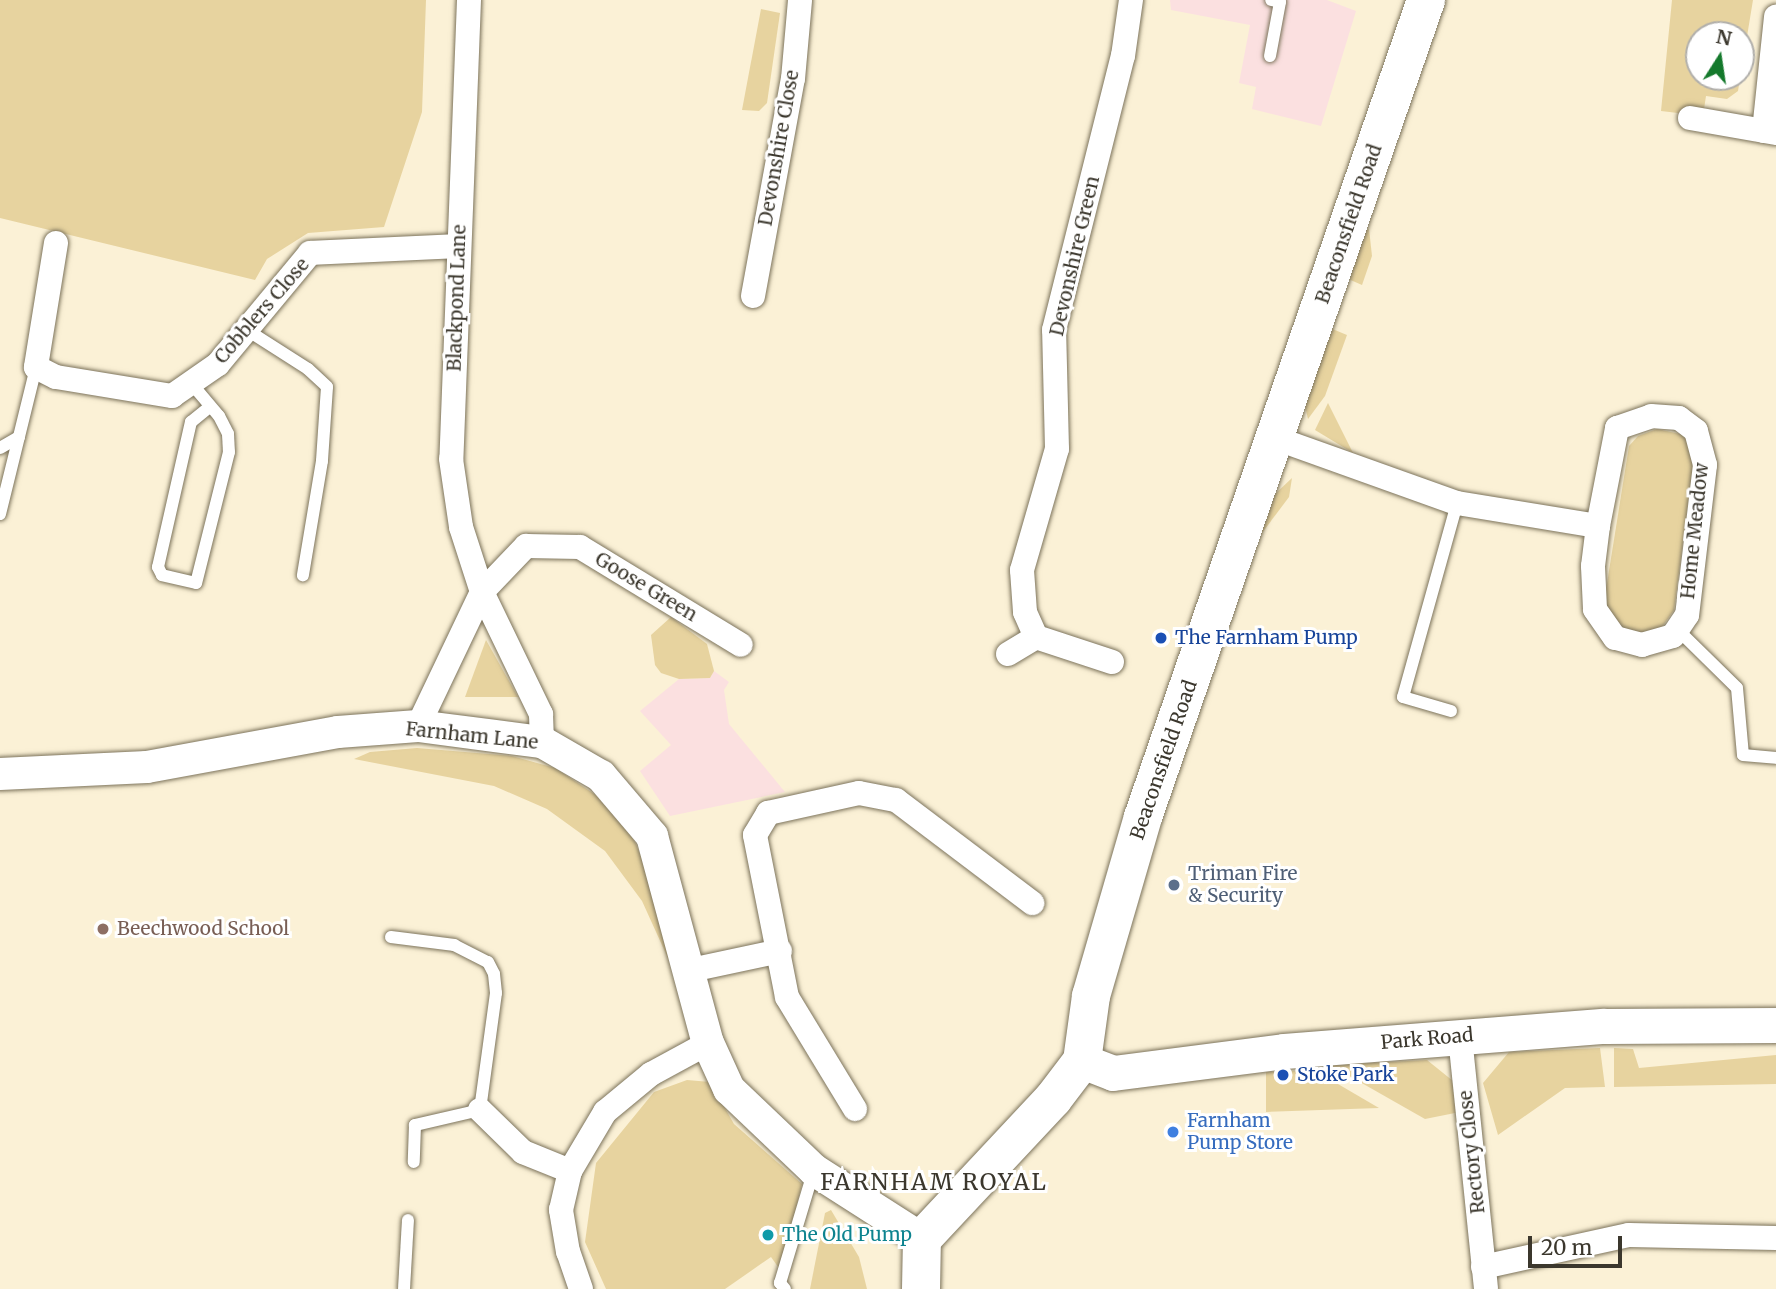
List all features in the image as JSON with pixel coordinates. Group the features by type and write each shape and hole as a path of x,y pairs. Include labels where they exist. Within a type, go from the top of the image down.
{"main road":[{"name":"Beaconsfield Road","path":"1082,1061 1091,996 1143,817 1426,0"},
{"name":"Park Road","path":"1082,1061 1113,1073 1284,1051 1604,1026 1776,1025"},
{"path":"921,1289 922,1239 1045,1108 1082,1061"}],"street":[{"name":"Blackpond Lane","path":"469,0 451,459 461,527 482,592 541,713 542,742"},
{"name":"Devonshire Close","path":"753,296 793,79 800,0"},
{"name":"Devonshire Green","path":"1036,637 1025,611 1021,570 1057,449 1054,330 1123,56 1130,0"},
{"path":"1690,118 1770,132 1776,17"},
{"path":"36,368 56,243"},
{"name":"Cobblers Close","path":"36,368 56,377 172,396 218,364 310,253 458,246"},
{"name":"Home Meadow","path":"1651,416 1679,418 1696,431 1705,465 1687,615 1672,636 1642,645 1615,638 1595,609 1593,566 1598,526 1617,428 1651,416"},
{"path":"1275,438 1457,503 1598,526"},
{"name":"Goose Green","path":"482,592 526,545 580,547 741,645"},
{"path":"418,726 482,592"},
{"path":"1008,654 1036,637 1112,662"},
{"name":"Farnham Lane","path":"0,774 147,767 338,732 418,726 542,742 601,776 652,836 691,970 708,1043 729,1089 814,1170 922,1239"},
{"path":"855,1109 787,997 755,835 768,813 859,793 895,800 1032,903"},
{"path":"691,970 780,951"},
{"name":"Rectory Close","path":"1460,1037 1484,1278 1629,1235 1776,1238"},
{"path":"581,1289 568,1252 561,1210 570,1171 605,1112 651,1074 708,1043"},
{"path":"480,1110 523,1152 570,1171"}],"lane":[{"path":"1270,56 1280,2 1271,0"},
{"path":"247,330 308,369 327,387 322,461 303,575"},
{"path":"0,514 36,368"},
{"path":"191,383 208,408 219,416 228,434 229,452 196,583 162,575 158,568 191,422 208,408"},
{"path":"0,449 19,437"},
{"path":"1451,710 1403,696 1457,503"},
{"path":"1678,629 1737,688 1743,755 1776,758"},
{"path":"391,937 454,945 488,962 496,993 480,1110 415,1125 414,1162"},
{"path":"785,1289 780,1283 814,1170"},
{"path":"404,1289 408,1220"}],"shaded area":[{"path":"0,0 426,0 422,112 384,227 308,233 267,259 255,280 0,218"},
{"path":"1170,0 1327,0 1356,11 1321,126 1252,109 1256,87 1239,83 1250,25 1171,10"},
{"path":"1672,0 1753,0 1750,21 1685,21 1685,91 1738,91 1727,99 1706,96 1703,116 1661,111"},
{"path":"761,9 780,13 767,103 759,111 742,110"},
{"path":"1369,229 1372,256 1362,285 1346,278 1362,232"},
{"path":"1330,328 1347,335 1325,396 1308,419 1304,402"},
{"path":"1328,403 1353,453 1315,430"},
{"path":"1657,429 1685,435 1694,457 1674,610 1662,627 1646,633 1624,629 1608,617 1604,602 1629,446 1638,436"},
{"path":"1292,478 1289,497 1256,541 1275,494"},
{"path":"671,617 707,644 714,671 710,678 679,679 661,673 655,665 651,635"},
{"path":"486,640 518,697 465,697"},
{"path":"714,671 729,682 724,690 729,724 785,792 670,816 640,771 671,745 640,711 679,679 710,678"},
{"path":"417,748 512,756 555,768 611,805 635,842 657,895 686,998 642,901 605,851 547,809 494,786 354,759 370,752"},
{"path":"1600,1048 1605,1087 1565,1088 1498,1135 1483,1083 1509,1052"},
{"path":"1614,1048 1633,1049 1639,1068 1776,1055 1776,1084 1614,1087"},
{"path":"1427,1060 1458,1085 1460,1112 1425,1119 1330,1065"},
{"path":"1314,1070 1379,1108 1266,1112 1266,1072"},
{"path":"687,1080 710,1082 734,1124 802,1184 781,1271 771,1257 725,1289 606,1289 585,1242 596,1163 654,1092"},
{"path":"831,1210 859,1257 867,1289 810,1289 825,1213"}],"place":[{"name":"The Farnham Pump","path":"1161,638"},
{"name":"Triman Fire & Security","path":"1174,885"},
{"name":"Beechwood School","path":"103,929"},
{"name":"Stoke Park","path":"1283,1075"},
{"name":"Farnham Pump Store","path":"1173,1132"},
{"name":"The Old Pump","path":"768,1235"}],"district":[{"name":"FARNHAM ROYAL","path":"934,1182"}]}
